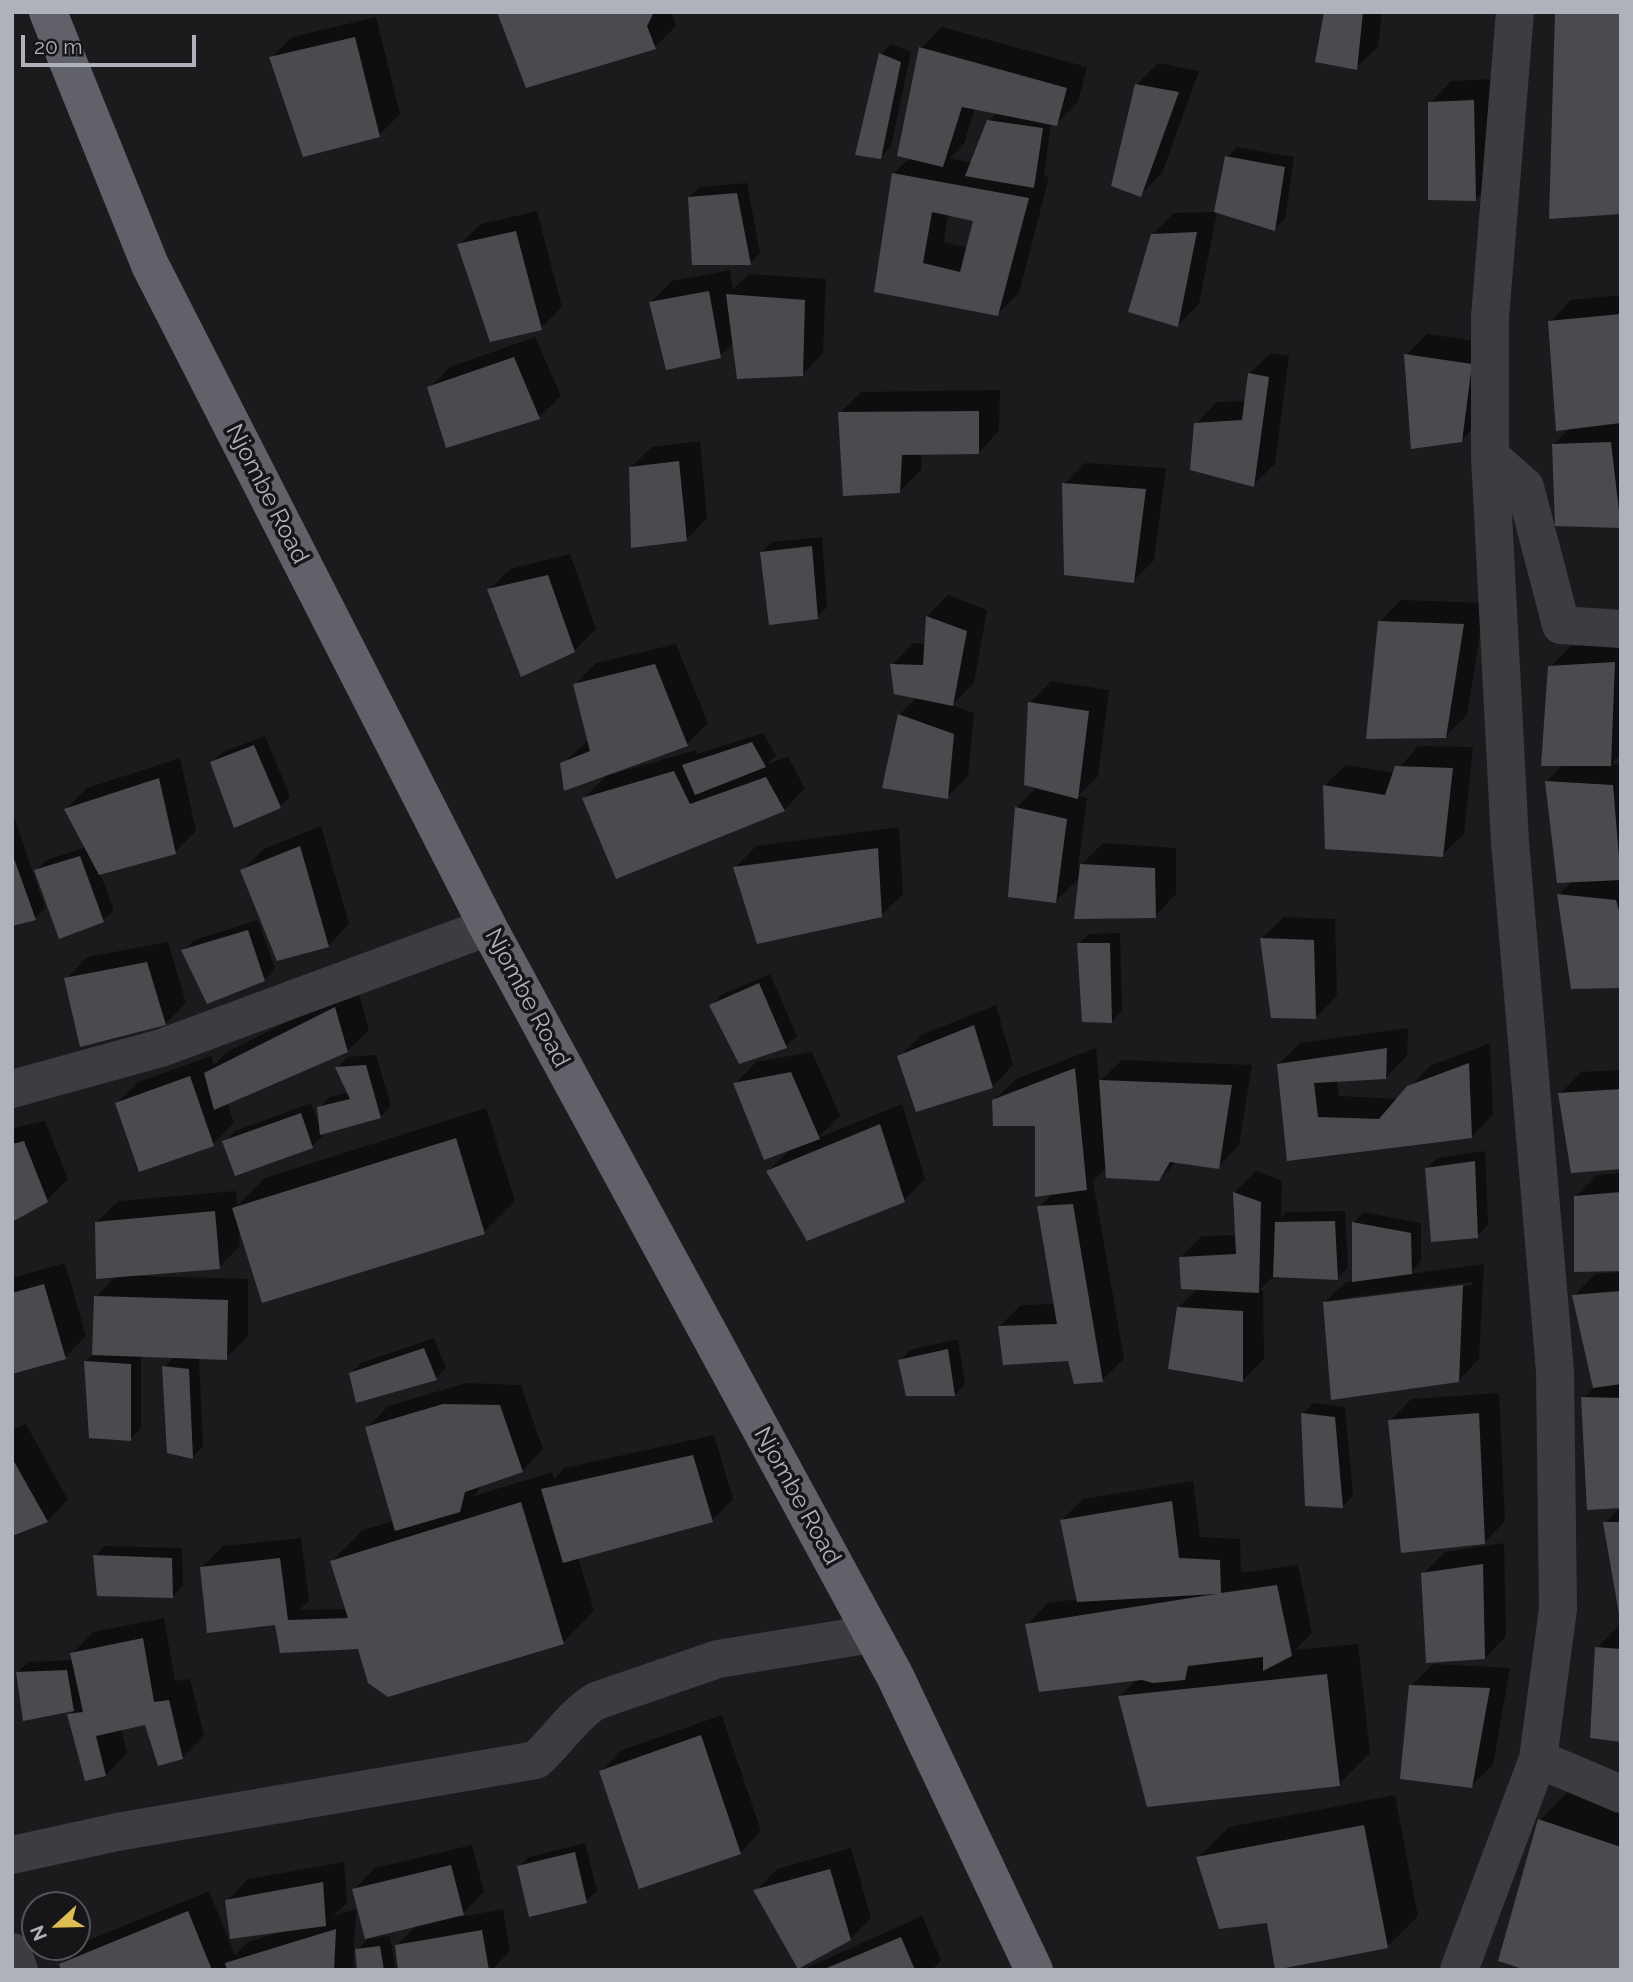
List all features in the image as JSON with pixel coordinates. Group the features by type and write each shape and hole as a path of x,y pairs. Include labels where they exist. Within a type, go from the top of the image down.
{"highway":[{"name":"Njombe Road","path":"48,12 150,265 488,927 895,1676 1034,1970"}],"street":[{"path":"1459,1970 1538,1759 1558,1609 1555,1371 1510,842 1490,456 1490,317 1515,12"},
{"path":"1490,456 1525,487 1561,625 1621,629"},
{"path":"12,1089 161,1048 488,927"},
{"path":"12,1855 117,1832 536,1760 555,1742 578,1712 596,1701 718,1659 872,1634"},
{"path":"1538,1759 1621,1794"},
{"path":"12,1952 19,1970"}],"building":[{"path":"497,12 654,12 647,26 656,49 526,88"},
{"path":"1324,12 1363,12 1357,70 1315,62"},
{"path":"1555,12 1621,14 1621,214 1549,219"},
{"path":"355,37 380,137 303,157 269,57"},
{"path":"919,47 1067,88 1057,126 962,107 943,167 897,156"},
{"path":"879,53 901,62 881,159 855,155"},
{"path":"1135,84 1179,92 1141,197 1111,186"},
{"path":"1474,100 1476,201 1428,200 1428,102"},
{"path":"987,120 1043,128 1034,188 965,176"},
{"path":"1225,156 1285,167 1275,231 1214,212"},
{"path":"892,173 1029,198 998,316 874,292","holes":["932,212 973,221 960,272 923,263"]},
{"path":"737,193 751,265 692,265 688,197"},
{"path":"516,231 542,330 490,342 457,244"},
{"path":"1197,232 1178,327 1128,312 1151,234"},
{"path":"709,291 721,358 666,370 649,302"},
{"path":"726,294 805,300 803,376 737,379"},
{"path":"1621,314 1621,423 1556,431 1548,321"},
{"path":"1404,354 1472,364 1462,442 1411,449"},
{"path":"514,357 540,419 446,448 427,387"},
{"path":"1248,373 1269,377 1254,487 1190,470 1194,423 1242,420"},
{"path":"979,411 979,454 902,455 900,493 843,496 838,412"},
{"path":"1611,442 1621,528 1555,526 1552,444"},
{"path":"679,461 687,541 631,548 629,467"},
{"path":"1062,483 1146,489 1134,583 1064,575"},
{"path":"812,546 818,619 769,625 760,552"},
{"path":"548,575 575,652 521,677 487,589"},
{"path":"926,616 967,631 953,706 894,694 890,664 923,665"},
{"path":"1378,621 1464,624 1446,738 1366,739"},
{"path":"1615,662 1611,766 1541,766 1548,666"},
{"path":"655,664 688,746 564,791 560,763 590,751 573,684"},
{"path":"1028,702 1089,711 1078,799 1024,785"},
{"path":"898,714 954,734 948,799 882,788"},
{"path":"752,742 766,767 695,795 682,765"},
{"path":"254,745 281,808 234,828 210,762"},
{"path":"1395,766 1453,768 1443,857 1325,849 1323,785 1385,795"},
{"path":"674,771 690,804 766,777 785,811 616,879 582,798"},
{"path":"159,778 176,854 99,875 64,809"},
{"path":"1545,781 1613,785 1621,880 1557,883"},
{"path":"1015,807 1067,819 1056,903 1008,897"},
{"path":"300,846 329,947 277,961 240,870"},
{"path":"878,848 882,917 757,944 733,867"},
{"path":"12,853 36,920 12,926"},
{"path":"80,856 104,922 59,939 34,870"},
{"path":"1080,864 1155,868 1156,918 1074,919"},
{"path":"1557,894 1616,900 1621,918 1621,988 1571,989"},
{"path":"248,930 265,981 207,1004 181,950"},
{"path":"1260,938 1314,940 1316,1019 1271,1018"},
{"path":"1077,943 1110,943 1112,1023 1082,1022"},
{"path":"147,962 166,1025 80,1047 64,978"},
{"path":"759,983 787,1048 739,1064 709,1005"},
{"path":"335,1007 348,1052 214,1110 204,1073"},
{"path":"974,1025 993,1088 916,1112 897,1056"},
{"path":"1387,1048 1386,1079 1314,1083 1318,1117 1379,1119 1407,1086 1469,1063 1472,1138 1287,1161 1277,1064"},
{"path":"366,1065 381,1118 320,1135 317,1107 350,1099 335,1067"},
{"path":"1075,1068 1087,1190 1035,1197 1035,1126 993,1126 992,1100"},
{"path":"791,1072 820,1139 764,1160 733,1083"},
{"path":"190,1076 214,1146 139,1172 115,1103"},
{"path":"1099,1080 1232,1085 1219,1169 1170,1162 1159,1181 1106,1178"},
{"path":"1621,1089 1621,1169 1571,1173 1558,1093"},
{"path":"301,1113 313,1148 235,1176 222,1141"},
{"path":"880,1124 905,1202 807,1241 766,1171"},
{"path":"456,1138 485,1234 262,1303 232,1208"},
{"path":"24,1141 48,1202 12,1222 12,1144"},
{"path":"1475,1161 1478,1238 1431,1242 1425,1168"},
{"path":"1233,1192 1261,1202 1259,1293 1181,1289 1179,1257 1236,1254"},
{"path":"1621,1192 1621,1271 1574,1272 1574,1196"},
{"path":"1073,1204 1103,1382 1074,1384 1068,1361 1003,1365 998,1326 1057,1324 1037,1206"},
{"path":"215,1211 220,1269 96,1279 95,1222"},
{"path":"1335,1221 1338,1280 1273,1277 1275,1222"},
{"path":"1352,1222 1411,1233 1412,1274 1352,1282"},
{"path":"44,1284 66,1359 12,1374 12,1293"},
{"path":"1463,1285 1459,1382 1331,1400 1323,1302"},
{"path":"1621,1291 1621,1384 1593,1388 1572,1295"},
{"path":"94,1296 228,1300 227,1360 92,1355"},
{"path":"1177,1307 1243,1311 1243,1382 1168,1369"},
{"path":"424,1348 437,1380 356,1403 349,1373"},
{"path":"948,1349 955,1396 906,1396 898,1360"},
{"path":"84,1361 131,1364 131,1441 89,1438"},
{"path":"162,1366 189,1369 193,1459 167,1453"},
{"path":"1581,1397 1621,1398 1621,1508 1587,1510"},
{"path":"443,1404 500,1405 523,1472 465,1492 460,1512 395,1531 365,1427"},
{"path":"1301,1413 1335,1417 1343,1508 1305,1506"},
{"path":"1479,1413 1485,1544 1401,1553 1388,1420"},
{"path":"693,1455 713,1522 563,1563 541,1489"},
{"path":"12,1458 48,1522 12,1536"},
{"path":"1172,1501 1179,1558 1220,1560 1221,1593 1277,1585 1292,1656 1263,1671 1263,1657 1188,1666 1185,1680 1153,1683 1142,1680 1039,1692 1025,1624 1216,1594 1077,1602 1060,1520"},
{"path":"521,1502 564,1644 388,1697 368,1683 358,1649 280,1653 275,1625 207,1633 200,1567 280,1558 288,1620 348,1618 330,1561"},
{"path":"1603,1522 1621,1522 1621,1614 1619,1614"},
{"path":"93,1555 172,1558 173,1598 97,1596"},
{"path":"1483,1564 1485,1659 1426,1663 1421,1573"},
{"path":"143,1638 154,1702 169,1700 183,1759 158,1766 145,1725 96,1736 106,1776 85,1781 67,1714 83,1712 70,1653"},
{"path":"1595,1647 1621,1649 1621,1742 1590,1738"},
{"path":"67,1670 74,1711 23,1721 16,1672"},
{"path":"1327,1674 1340,1786 1147,1807 1118,1696"},
{"path":"1409,1685 1490,1688 1472,1788 1400,1779"},
{"path":"701,1735 741,1854 639,1889 599,1771"},
{"path":"1538,1819 1621,1847 1621,1970 1526,1970 1498,1961"},
{"path":"1364,1825 1388,1948 1275,1970 1267,1923 1219,1929 1196,1857"},
{"path":"575,1852 587,1903 529,1917 517,1866"},
{"path":"451,1865 464,1915 365,1939 352,1889"},
{"path":"830,1869 851,1940 798,1969 753,1890"},
{"path":"323,1882 326,1926 230,1939 225,1900"},
{"path":"188,1911 212,1970 61,1970 59,1964 66,1961 91,1961 91,1951"},
{"path":"336,1929 334,1970 227,1970 225,1963"},
{"path":"482,1930 489,1970 398,1970 395,1945"},
{"path":"901,1937 915,1970 822,1970"},
{"path":"380,1946 384,1970 357,1970 355,1949"}]}
